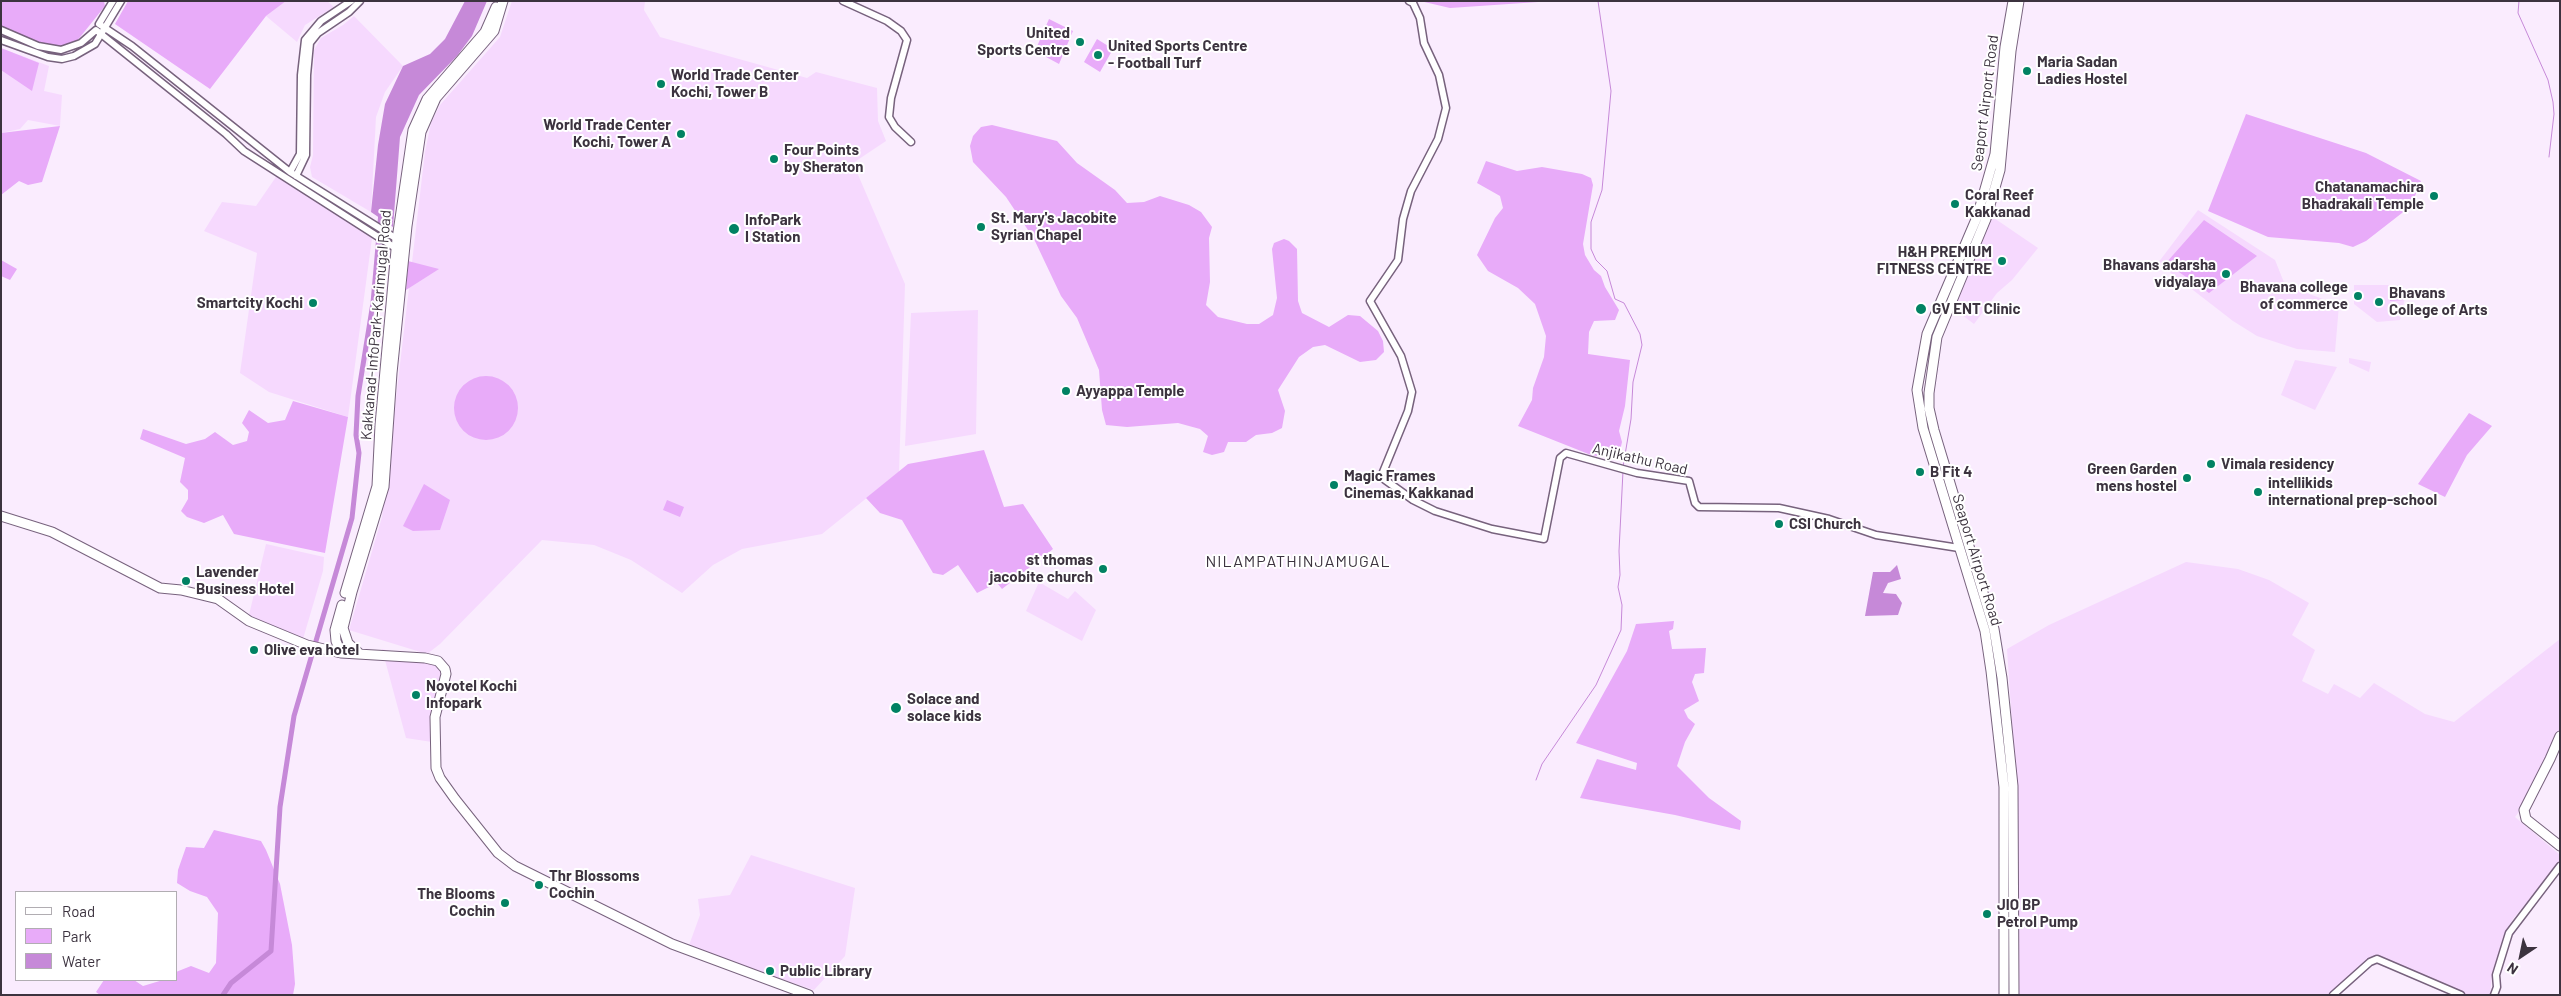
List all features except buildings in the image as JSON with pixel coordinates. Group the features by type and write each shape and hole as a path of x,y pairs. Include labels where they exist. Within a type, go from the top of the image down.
{"main road":[{"name":"Kakkanad-InfoPark-Karimugal Road","path":"360,654 348,643 343,628 377,486 394,237 416,121 434,90 485,32 497,1"},
{"name":"Kakkanad-InfoPark-Karimugal Road","path":"323,650 335,630 384,487 392,373 407,226 421,132 436,98 494,31 503,1"},
{"name":"Seaport Airport Road","path":"2004,995 2004,796 1985,631 1923,428 1917,390 1927,334 1977,217 1996,154 2005,47 2013,1"},
{"path":"2014,995 2013,786 1998,650 1994,629 1929,408 1930,372 1937,337 1960,259 1986,219 2000,170 2011,51 2018,1"},
{"path":"1,516 52,532 160,588 181,590 218,600 249,621 307,645 341,653 425,658 442,665 446,674 435,723 436,768 440,778 492,846 509,862 672,944 809,995"},
{"path":"335,630 336,641 341,653"},
{"path":"2560,736 2524,810 2526,819 2560,846"}],"street":[{"path":"1,40 35,54 62,59 91,47 113,1"},
{"path":"106,28 121,1"},
{"path":"293,174 300,154 302,48 314,27 351,1"},
{"path":"293,174 306,155 307,75 310,44 318,33 349,12 360,1"},
{"path":"843,1 887,21 908,40 891,98 889,117 894,126 911,142"},
{"name":"Anjikathu Road","path":"1409,1 1413,2 1420,18 1424,43 1439,75 1446,108 1438,139 1411,191 1403,219 1398,260 1370,301 1401,356 1412,392 1408,411 1381,477 1413,500 1435,512 1492,529 1544,539 1560,458 1566,454 1637,473 1689,481 1695,503 1699,507 1779,508 1829,520 1876,535 1960,548"},
{"path":"1,30 38,46 61,50 81,43 99,29 106,28 132,46 293,174 394,237"},
{"path":"99,29 244,151 393,247"},
{"path":"2494,995 2497,988 2496,975 2509,933 2560,866"},
{"path":"2333,995 2370,962 2377,959 2461,995"}],"shaded area":[{"path":"286,1 327,1 334,7 305,25 297,42 266,16"},
{"path":"512,1 645,1 644,10 660,37 807,78 816,72 877,88 878,121 886,141 853,163 905,284 899,472 822,534 742,549 713,565 682,593 631,560 594,545 542,540 440,644 427,654 349,630 382,517 425,152 431,123 440,105 500,37"},
{"path":"354,16 403,66 385,92 376,117 371,212 312,177 310,167 313,155 314,50 321,38"},
{"path":"1,48 49,66 44,91 62,95 60,126 28,120 20,129 1,133"},
{"path":"278,174 372,238 348,417 269,392 240,373 257,253 204,231 222,202 256,206"},
{"name":"Bhavans adarsha vidyalaya","path":"2198,210 2275,260 2285,285 2339,305 2335,352 2297,349 2257,336 2233,321 2158,263"},
{"path":"1991,216 2038,248 2012,280 1997,293 1974,324 1953,308"},
{"name":"Bhavans College of Arts","path":"2354,285 2402,285 2406,293 2400,320 2377,322 2354,304"},
{"path":"978,310 976,434 905,446 911,313"},
{"path":"2349,358 2371,362 2369,372 2349,363"},
{"path":"2295,360 2337,367 2315,410 2281,395"},
{"path":"266,544 324,557 323,571 303,639 267,626 249,615"},
{"path":"2186,562 2238,569 2269,580 2309,603 2292,635 2315,650 2302,681 2328,694 2334,684 2360,698 2374,683 2425,714 2454,722 2560,639 2560,729 2549,757 2526,803 2515,817 2560,855 2560,862 2513,919 2503,937 2492,975 2490,995 2462,995 2375,957 2331,995 2019,995 2016,783 2007,649 2049,625"},
{"path":"1039,582 1068,599 1075,591 1096,610 1082,641 1026,611"},
{"name":"Novotel Kochi Infopark","path":"382,649 432,662 441,668 443,677 432,742 406,738"},
{"path":"751,855 855,888 845,956 814,990 688,948 700,915 698,899 730,895"}],"green space":[{"path":"1,1 104,1 105,6 77,41 62,46 45,45 1,28"},
{"path":"128,1 286,1 266,16 210,89 115,24"},
{"path":"1420,1 1553,1 1450,8"},
{"path":"1049,19 1073,31 1059,64 1035,51"},
{"name":"United Sports Centre - Football Turf","path":"1097,39 1113,49 1100,72 1084,62"},
{"path":"1,48 39,63 32,91 1,70"},
{"path":"2246,114 2366,153 2421,181 2411,206 2366,241 2353,247 2339,243 2268,237 2208,211"},
{"path":"992,125 1057,141 1077,163 1115,190 1127,203 1144,202 1160,196 1189,205 1201,212 1212,227 1209,238 1210,282 1206,305 1218,317 1247,324 1259,324 1273,315 1277,298 1272,249 1274,243 1284,239 1297,249 1298,301 1302,313 1329,327 1348,315 1360,316 1378,331 1383,341 1384,352 1376,360 1360,362 1325,345 1313,347 1299,357 1278,390 1285,411 1282,428 1272,433 1256,435 1246,442 1228,442 1224,452 1212,455 1203,452 1208,436 1200,429 1178,423 1127,427 1106,425 1102,410 1099,370 1077,318 1061,296 1034,239 1006,197 973,162 970,146 973,136 981,127"},
{"path":"60,126 42,182 28,185 19,181 1,195 1,133"},
{"path":"1486,161 1517,171 1542,167 1582,174 1591,178 1593,185 1583,244 1585,255 1594,270 1601,276 1605,287 1619,310 1615,320 1594,321 1589,332 1588,354 1630,360 1625,406 1619,431 1622,442 1618,459 1591,455 1518,426 1532,400 1533,388 1544,357 1546,336 1535,304 1518,288 1488,271 1477,255 1495,218 1503,208 1500,196 1477,183"},
{"path":"2204,220 2257,256 2209,293 2166,263"},
{"path":"1,260 17,269 10,280 1,276"},
{"path":"408,261 439,269 406,290"},
{"path":"2388,288 2402,289 2405,293 2404,300 2390,301"},
{"path":"480,376 492,376 509,385 516,396 518,408 516,420 509,431 492,440 480,440 468,435 459,426 454,414 454,402 459,390 468,381"},
{"path":"293,401 348,417 325,553 234,534 223,515 204,523 187,517 181,511 188,499 188,490 180,482 185,458 140,439 143,429 186,444 205,439 215,432 233,445 247,441 249,432 242,423 249,410 268,423 285,420"},
{"path":"2469,413 2492,426 2467,455 2445,497 2418,484"},
{"path":"984,450 1004,507 1023,504 1053,549 1002,589 997,583 977,593 958,565 943,575 933,573 902,520 880,513 866,498 908,464"},
{"path":"424,484 450,500 440,530 413,531 403,526"},
{"path":"667,500 684,507 680,517 663,510"},
{"path":"1674,621 1673,629 1669,631 1672,649 1706,648 1704,673 1695,674 1692,682 1699,701 1684,710 1688,718 1695,724 1685,742 1677,766 1709,798 1741,821 1740,830 1675,815 1580,798 1597,759 1636,770 1637,763 1576,743 1627,651 1636,624"},
{"path":"214,830 261,841 280,884 292,945 295,984 293,995 100,995 96,992 103,981 136,981 143,986 160,981 178,981 178,971 191,966 209,973 216,963 218,913 207,897 190,891 177,883 178,870 186,847 204,848"}],"water":[{"path":"465,1 487,1 472,36 457,56 419,95 400,137 393,227 371,212 378,145 385,104 403,66 430,54 445,39"},
{"path":"1897,565 1901,579 1888,583 1883,593 1896,594 1902,603 1898,615 1865,616 1873,572 1890,572"}],"waterway":[{"path":"1598,1 1611,91 1602,190 1591,222 1591,249 1596,260 1607,271 1615,299 1624,303 1640,334 1642,345 1633,382 1631,419 1623,467"},
{"path":"2519,1 2518,13 2548,80 2553,102 2554,114 2549,157"},
{"path":"223,995 231,983 271,951 280,807 294,716 352,518 359,453 356,435 358,396 373,303 381,212"},
{"path":"1536,780 1542,764 1596,685 1621,630 1622,605 1618,587 1623,471"}],"place":[{"name":"United Sports Centre","path":"1080,42"},
{"name":"United Sports Centre - Football Turf","path":"1098,55"},
{"name":"Maria Sadan Ladies Hostel","path":"2027,71"},
{"name":"World Trade Center Kochi, Tower B","path":"661,84"},
{"name":"World Trade Center Kochi, Tower A","path":"681,134"},
{"name":"Four Points by Sheraton","path":"774,159"},
{"name":"Chatanamachira Bhadrakali Temple","path":"2434,196"},
{"name":"Coral Reef Kakkanad","path":"1955,204"},
{"name":"St. Mary's Jacobite Syrian Chapel","path":"981,227"},
{"name":"InfoPark I Station","path":"734,229"},
{"name":"H&H PREMIUM FITNESS CENTRE","path":"2002,261"},
{"name":"Bhavans adarsha vidyalaya","path":"2226,274"},
{"name":"Bhavana college of commerce","path":"2358,296"},
{"name":"Bhavans College of Arts","path":"2379,302"},
{"name":"Smartcity Kochi","path":"313,303"},
{"name":"GV ENT Clinic","path":"1921,309"},
{"name":"Ayyappa Temple","path":"1066,391"},
{"name":"Vimala residency","path":"2211,464"},
{"name":"B Fit 4","path":"1920,472"},
{"name":"Green Garden mens hostel","path":"2187,478"},
{"name":"Magic Frames Cinemas, Kakkanad","path":"1334,485"},
{"name":"intellikids international prep-school","path":"2258,492"},
{"name":"CSI Church","path":"1779,524"},
{"name":"st thomas jacobite church","path":"1103,569"},
{"name":"Lavender Business Hotel","path":"186,581"},
{"name":"Olive eva hotel","path":"254,650"},
{"name":"Novotel Kochi Infopark","path":"416,695"},
{"name":"Solace and solace kids","path":"896,708"},
{"name":"Thr Blossoms Cochin","path":"539,885"},
{"name":"The Blooms Cochin","path":"505,903"},
{"name":"JIO BP Petrol Pump","path":"1987,914"},
{"name":"Public Library","path":"770,971"}],"district":[{"name":"NILAMPATHINJAMUGAL","path":"1298,562"}]}
